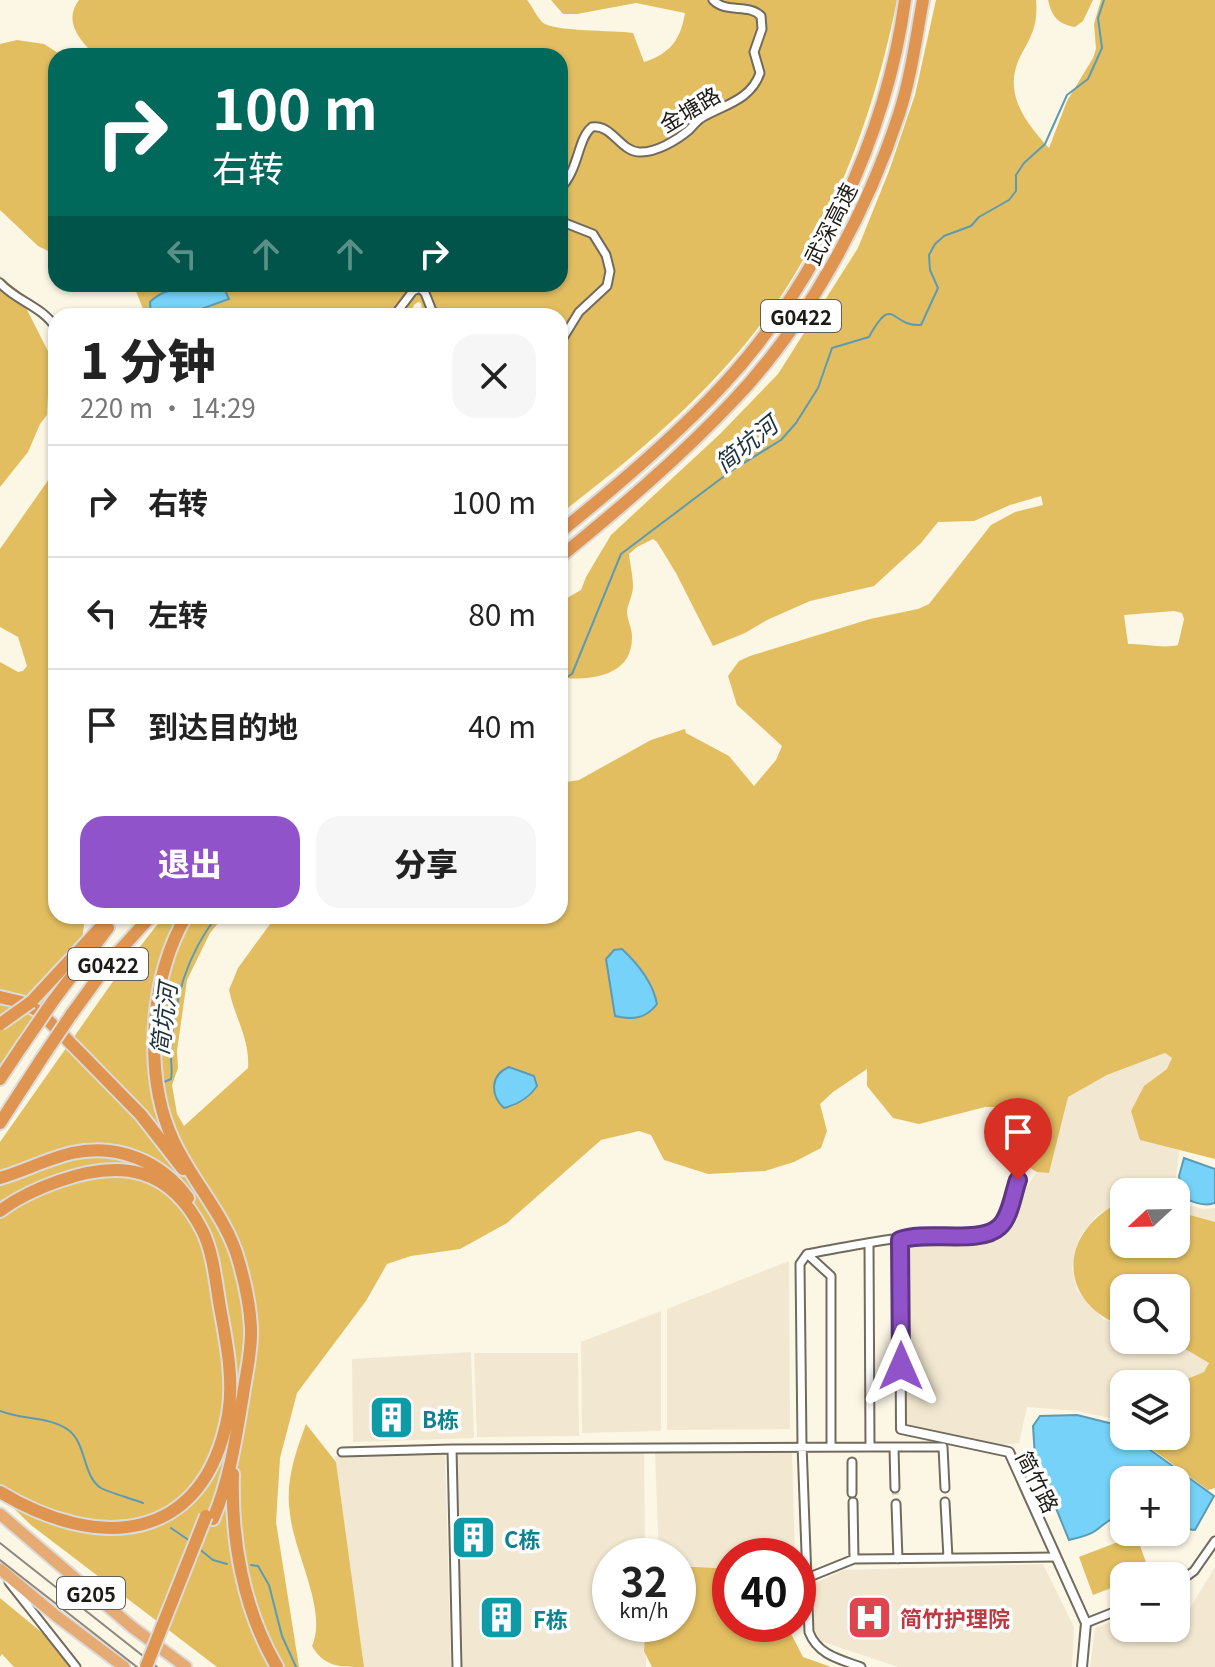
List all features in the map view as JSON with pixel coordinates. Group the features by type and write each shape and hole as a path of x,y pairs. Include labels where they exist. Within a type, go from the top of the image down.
{"highway":[{"name":"武深高速","path":"568,525 656,449 723,385 799,284 829,233 875,128 905,0"},
{"name":"武深高速","path":"568,550 645,487 734,401 805,311 864,204 900,112 923,0"},
{"path":"0,1024 31,1002 104,924"},
{"name":"G0422","path":"0,1079 111,924"},
{"name":"G0422","path":"0,1123 71,1015 111,960 144,924"},
{"path":"182,924 164,966 156,1011 155,1053 160,1097 172,1138 198,1186"},
{"path":"0,997 21,1002 40,1012 141,1115 198,1186 228,1231 239,1261 249,1314 250,1348 230,1468 146,1667"},
{"path":"0,1178 78,1152 102,1150 126,1153 154,1167 178,1185 188,1198 205,1234 227,1346 229,1413 223,1467 210,1517 154,1667"},
{"path":"0,1211 44,1186 83,1172 111,1168 138,1171 159,1181 183,1201 205,1234"},
{"path":"0,1492 44,1515 74,1525 120,1528 160,1519 179,1508 209,1473 218,1454 229,1413"},
{"path":"235,1441 232,1501 241,1575 260,1631 277,1667"},
{"name":"G205","path":"0,1514 132,1627 186,1667"},
{"name":"G205","path":"0,1570 124,1667"}],"street":[{"name":"金塘路","path":"568,180 585,133 592,127 596,125 606,130 632,150 645,151 676,139 703,117 729,106 754,85 760,73 754,52 762,29 761,16 752,10 725,8 713,0"},
{"path":"568,224 593,234 606,255 610,271 607,286 579,312 568,330"},
{"path":"0,283 48,320"},
{"path":"400,308 412,292"},
{"path":"805,1538 800,1264 807,1254 900,1240 913,1235 981,1235 999,1228 1018,1180"},
{"name":"简竹路","path":"900,1240 901,1429 1009,1452 1086,1623 1082,1667"},
{"path":"869,1243 870,1447"},
{"path":"807,1254 831,1276 831,1447"},
{"path":"342,1452 802,1445 831,1447 851,1455 870,1447 943,1447 945,1488"},
{"path":"894,1447 895,1488"},
{"path":"452,1449 457,1667"},
{"path":"851,1455 854,1559"},
{"path":"945,1502 948,1558"},
{"path":"896,1504 898,1559"},
{"path":"1190,1574 1215,1541"},
{"path":"816,1574 854,1559 1056,1557"},
{"path":"0,1570 76,1667"},
{"path":"1086,1623 1110,1614"},
{"path":"813,1642 822,1652 861,1667"}],"shaded area":[{"path":"79,0 527,0 540,20 548,25 633,33 644,62 661,55 673,44 681,30 685,13 636,3 563,14 551,0 897,0 880,73 856,146 826,216 790,282 767,316 715,379 655,436 568,508 568,308 422,308 418,302 413,308 204,308 228,299 225,292 568,292 568,48 89,48 75,30 74,8"},
{"path":"936,0 1036,0 1034,28 1016,67 1015,93 1024,116 1049,148 1067,101 1093,58 1096,49 1094,24 1101,0 1215,0 1215,1159 1140,1140 1131,1111 1144,1086 1167,1069 1172,1058 1165,1053 1107,1075 1068,1097 1049,1173 1037,1172 1014,1158 1018,1125 1016,1107 985,1107 919,1124 893,1118 867,1086 867,1069 820,1104 827,1131 821,1148 794,1162 765,1171 708,1174 664,1160 651,1135 639,1131 601,1140 507,1223 460,1249 411,1256 387,1264 366,1301 297,1393 280,1458 276,1522 299,1667 217,1667 31,1525 0,1495 0,1142 114,980 158,924 217,924 187,980 177,1051 178,1068 172,1085 177,1114 184,1126 248,1068 244,1038 229,990 238,968 270,924 568,924 568,782 579,780 651,740 685,729 686,733 729,756 754,786 776,760 782,746 737,705 728,676 739,661 870,619 929,604 991,525 1015,512 1043,505 1041,496 1010,505 974,521 938,522 921,543 874,586 810,601 713,646 676,573 653,539 629,554 633,586 627,611 632,636 625,660 608,673 568,678 568,597 581,590 611,535 720,434 778,374 858,248 915,95","holes":["1174,611 1182,613 1184,619 1178,645 1128,644 1124,615"]},
{"path":"1048,0 1093,0 1083,21 1075,27 1057,19"},
{"path":"17,40 44,44 50,48 48,251 38,246 0,210 0,44"},
{"path":"0,276 26,297 23,302 48,351 48,395 47,415 28,452 0,487"},
{"path":"136,292 176,292 154,308 143,308"},
{"path":"48,480 48,924 84,924 82,942 0,1072 0,662 18,672 27,666 18,637 0,627 0,549"},
{"path":"1165,1053 1172,1058 1167,1070 1144,1086 1140,1139 1179,1150 1176,1178 1110,1178 1110,1208 1096,1216 1080,1237 1072,1268 1077,1290 1103,1319 1110,1322 1110,1354 1190,1352 1209,1363 1205,1372 1190,1378 1190,1370 1110,1370 1110,1418 1077,1411 1027,1407 1019,1443 1002,1445 904,1425 905,1245 916,1240 990,1238 1003,1231 1016,1203 1037,1172 1049,1173 1067,1097 1107,1075"},
{"path":"1190,1206 1215,1208 1215,1222 1190,1215"},
{"path":"1110,1208 1110,1258 1190,1258 1190,1215 1215,1222 1215,1488 1208,1490 1190,1477 1190,1466 1175,1466 1153,1450 1190,1450 1190,1378 1204,1372 1209,1363 1190,1352 1190,1274 1110,1274 1110,1320 1103,1316 1087,1302 1077,1286 1074,1269 1075,1251 1083,1234"},
{"path":"789,1261 790,1429 667,1430 667,1309"},
{"path":"661,1311 661,1431 582,1433 581,1342"},
{"path":"471,1352 474,1438 353,1442 352,1359"},
{"path":"474,1353 578,1353 579,1436 477,1437"},
{"path":"306,1424 336,1462 364,1667 327,1662 312,1646 316,1616 289,1502 292,1468"},
{"path":"644,1451 645,1538 592,1538 592,1642 646,1642 646,1667 461,1667 457,1454"},
{"path":"792,1452 794,1538 712,1538 712,1568 696,1566 696,1538 658,1538 655,1453"},
{"path":"445,1454 451,1667 364,1667 335,1456"},
{"path":"1110,1545 1140,1546 1146,1562 1110,1562 1110,1588 1093,1595 1079,1557"},
{"path":"1043,1564 1074,1627 1072,1667 898,1667 820,1641 816,1633 816,1583 844,1570"},
{"path":"696,1567 712,1568 712,1642 795,1642 803,1657 831,1667 652,1667 644,1651 645,1642 696,1642"},
{"path":"1215,1567 1215,1667 1090,1667 1095,1628 1110,1622 1110,1642 1190,1642 1190,1608"},
{"path":"0,1598 81,1667 14,1667 2,1654 0,1657"}],"water":[{"path":"226,292 229,299 204,308 150,308 150,302 164,293"},
{"path":"622,949 644,974 657,1004 638,1017 615,1016 606,959 614,950"},
{"path":"509,1067 534,1076 537,1086 523,1100 504,1108 496,1097 494,1086 498,1075"},
{"path":"1184,1158 1215,1169 1215,1203 1190,1200 1190,1178 1179,1176"},
{"path":"1077,1415 1110,1423 1110,1450 1150,1450 1172,1466 1110,1466 1110,1520 1089,1534 1069,1540 1035,1457 1033,1426 1040,1416"},
{"path":"1190,1479 1214,1496 1195,1530 1190,1529"}],"waterway":[{"name":"简坑河","path":"568,676 572,674 621,554 731,471 781,440 818,388 832,348 869,337 883,316 888,314 921,325 938,288 930,270 929,255 935,244 944,236 971,226 979,217 1009,200 1016,191 1016,175 1045,144 1067,95 1088,79 1102,48 1098,18 1104,0"},
{"name":"简坑河","path":"164,1082 171,1079 173,1030 184,978 197,946 211,924"},
{"path":"0,1411 51,1422 67,1429 78,1442 95,1483 104,1490 143,1503"},
{"path":"171,1528 190,1541"},
{"path":"198,1548 213,1560 227,1564"},
{"path":"251,1565 258,1566 269,1585 282,1636 296,1667"}],"tunnel":[{"path":"895,1488 896,1504"}],"railway":[{"path":"0,1543 157,1667"},
{"path":"0,1560 137,1667"}],"place":[{"name":"B栋","path":"391,1418"},
{"name":"C栋","path":"473,1538"},
{"name":"简竹护理院","path":"869,1617"},
{"name":"F栋","path":"502,1618"}],"route":[{"path":"901,1366 900,1240 913,1235 981,1235 999,1228 1018,1180"}]}
